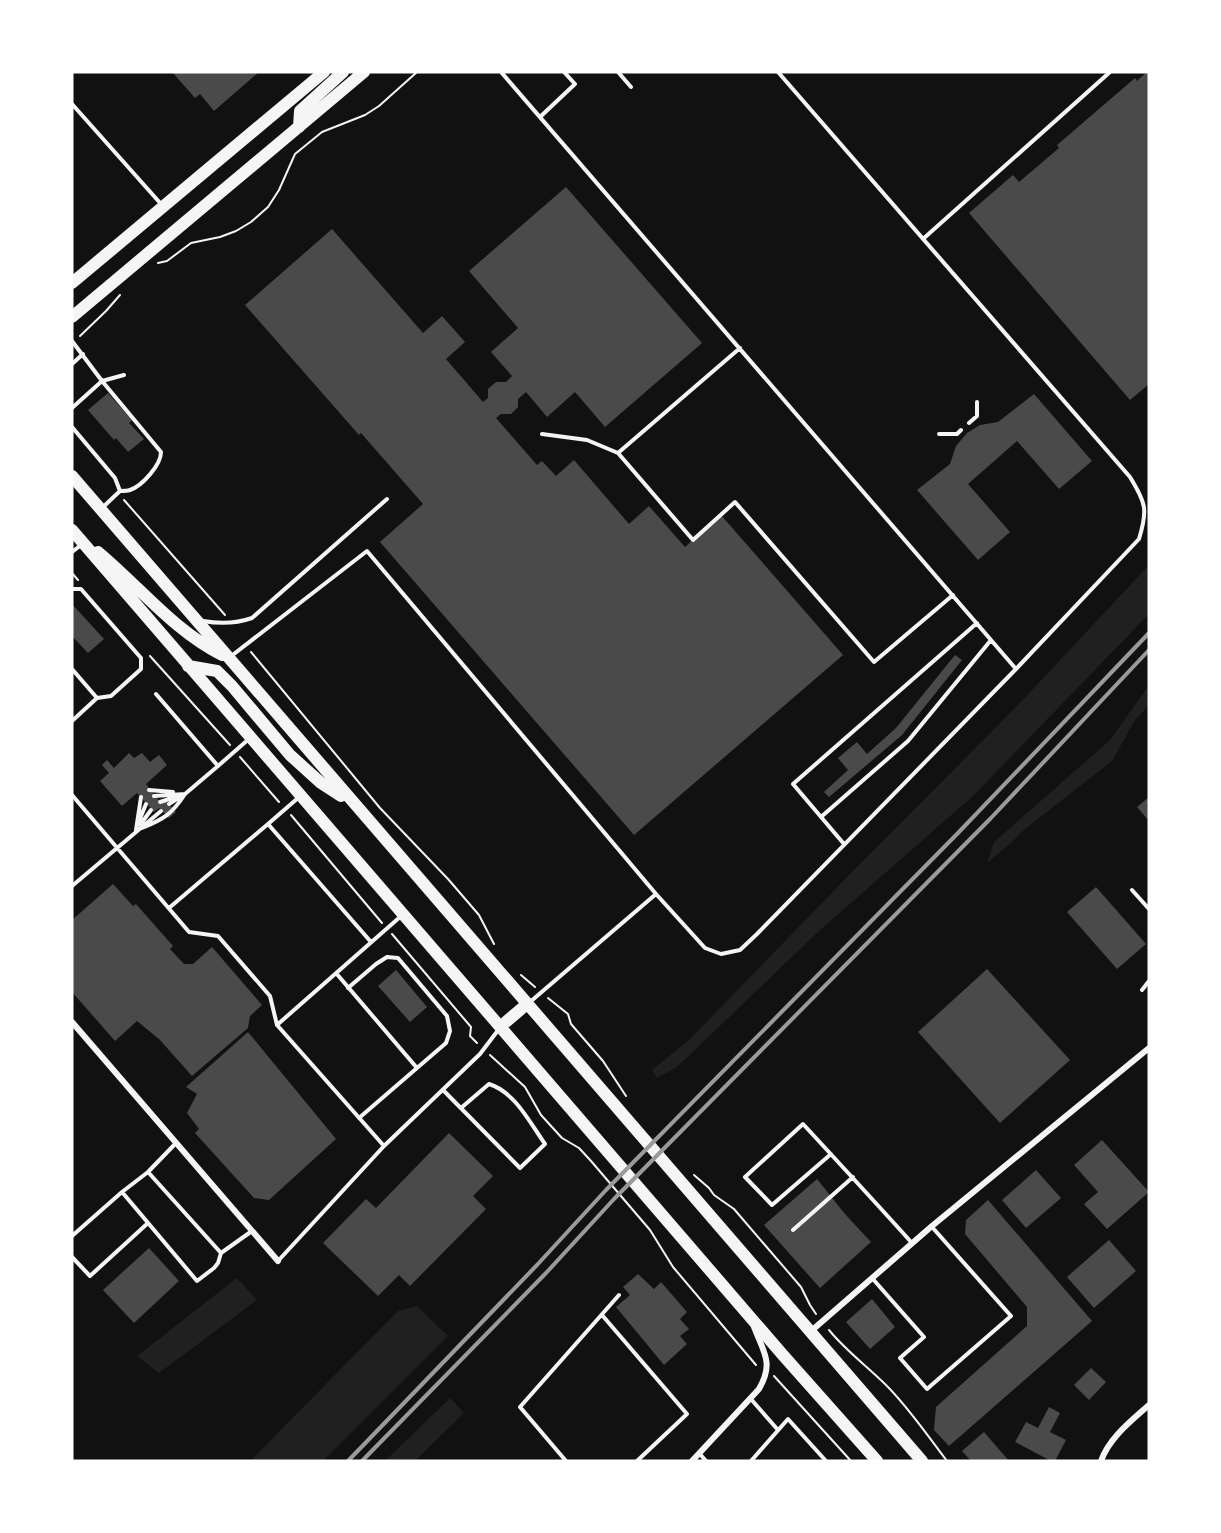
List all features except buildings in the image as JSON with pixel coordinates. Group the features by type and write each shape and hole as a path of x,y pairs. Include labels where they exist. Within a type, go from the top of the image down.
{"main road":[{"path":"72,283 324,72"},
{"path":"298,127 300,111 343,72"},
{"path":"72,317 364,72"},
{"path":"72,476 922,1461"},
{"path":"72,530 113,564 177,627 202,645 229,658"},
{"path":"72,530 877,1461"},
{"path":"189,666 217,671 290,755 321,783 357,807"},
{"path":"500,1027 527,1004"}],"street":[{"path":"72,1022 278,1261"},
{"path":"810,1333 932,1226 1149,1048"},
{"path":"692,1461 759,1389 767,1371 768,1364 749,1315"},
{"path":"1102,1461 1111,1444 1123,1429 1149,1405"}],"lane":[{"path":"501,72 1016,669"},
{"path":"540,117 575,84 564,72"},
{"path":"618,72 631,87"},
{"path":"229,658 367,551 656,894 705,948 721,954 740,950 1016,669 1139,539 1147,508 1130,477 778,72"},
{"path":"923,239 1110,72"},
{"path":"72,104 164,207"},
{"path":"72,340 102,381 161,452 161,460 156,469 132,490 119,492 101,509"},
{"path":"618,453 740,348"},
{"path":"72,363 83,354"},
{"path":"72,408 102,381 124,375"},
{"path":"969,423 977,416 977,402"},
{"path":"72,427 115,478 119,492"},
{"path":"939,434 957,434 961,430"},
{"path":"542,434 587,440 618,453 693,540 735,502 874,662 953,595"},
{"path":"195,619 217,624 240,623 252,618 387,499"},
{"path":"72,552 83,543"},
{"path":"72,589 81,589 141,658 141,669 111,696 98,698 72,721"},
{"path":"844,844 793,784 977,623"},
{"path":"821,817 908,741 992,640"},
{"path":"72,669 98,698"},
{"path":"156,694 218,766"},
{"path":"169,804 185,794 250,738"},
{"path":"149,790 185,794"},
{"path":"154,796 185,794"},
{"path":"160,802 185,794"},
{"path":"136,831 164,819 174,810 185,794"},
{"path":"72,795 189,932 218,936 270,996 277,1025 384,1146"},
{"path":"169,908 301,796"},
{"path":"136,831 141,797"},
{"path":"136,831 146,804"},
{"path":"136,831 151,810"},
{"path":"72,886 161,811"},
{"path":"268,824 371,942"},
{"path":"1132,890 1149,909"},
{"path":"527,1004 656,894"},
{"path":"277,1025 403,915"},
{"path":"348,988 387,957 398,958 447,1016 450,1031 446,1043 359,1118"},
{"path":"336,974 417,1068"},
{"path":"1142,990 1149,981"},
{"path":"278,1261 384,1146 483,1049 500,1027"},
{"path":"443,1090 520,1168 545,1144 519,1107 505,1091 497,1086 489,1084 461,1108"},
{"path":"831,1154 772,1205 745,1177 803,1124 831,1154 853,1178 912,1243"},
{"path":"72,1236 148,1172 176,1143"},
{"path":"148,1172 221,1253"},
{"path":"793,1230 853,1178"},
{"path":"122,1192 198,1281 214,1268 221,1253 252,1231"},
{"path":"72,1257 90,1276 148,1223"},
{"path":"872,1278 924,1337 900,1358 927,1389 1011,1316 932,1226"},
{"path":"566,1461 520,1407 619,1295"},
{"path":"602,1315 687,1414 637,1461"},
{"path":"750,1398 778,1430"},
{"path":"752,1461 789,1419 826,1461"},
{"path":"699,1453 706,1461"}],"path":[{"path":"149,266 167,261 191,243 220,237 251,222 268,207 279,190 295,154 322,132 365,115 417,72"},
{"path":"72,340 81,335 106,311 124,290"},
{"path":"119,492 231,623"},
{"path":"246,644 261,666 375,802 479,915 496,948"},
{"path":"145,649 471,1027 470,1036 525,1087 542,1115 562,1138 579,1149 591,1161 650,1230 674,1267 756,1365 773,1375 851,1461"},
{"path":"515,971 568,1014 571,1024 603,1061 627,1098"},
{"path":"511,986 521,975"},
{"path":"693,1174 714,1195 734,1209 801,1287 822,1322 847,1352 885,1384 905,1405 947,1461"}],"shaded area":[{"path":"1149,565 1149,614 973,796 819,931 677,1067 657,1078 652,1070 688,1041 1018,705"},
{"path":"1149,685 1149,705 1135,720 1112,761 1025,829 987,863 994,842 1110,740"},
{"path":"237,1278 257,1300 159,1373 137,1356"},
{"path":"417,1306 448,1336 323,1461 250,1461 398,1311"},
{"path":"450,1398 464,1413 415,1461 385,1461"}],"railway":[{"path":"348,1461 606,1190 958,833 1149,633"},
{"path":"362,1461 546,1273 614,1199 991,818 1149,650"}]}
